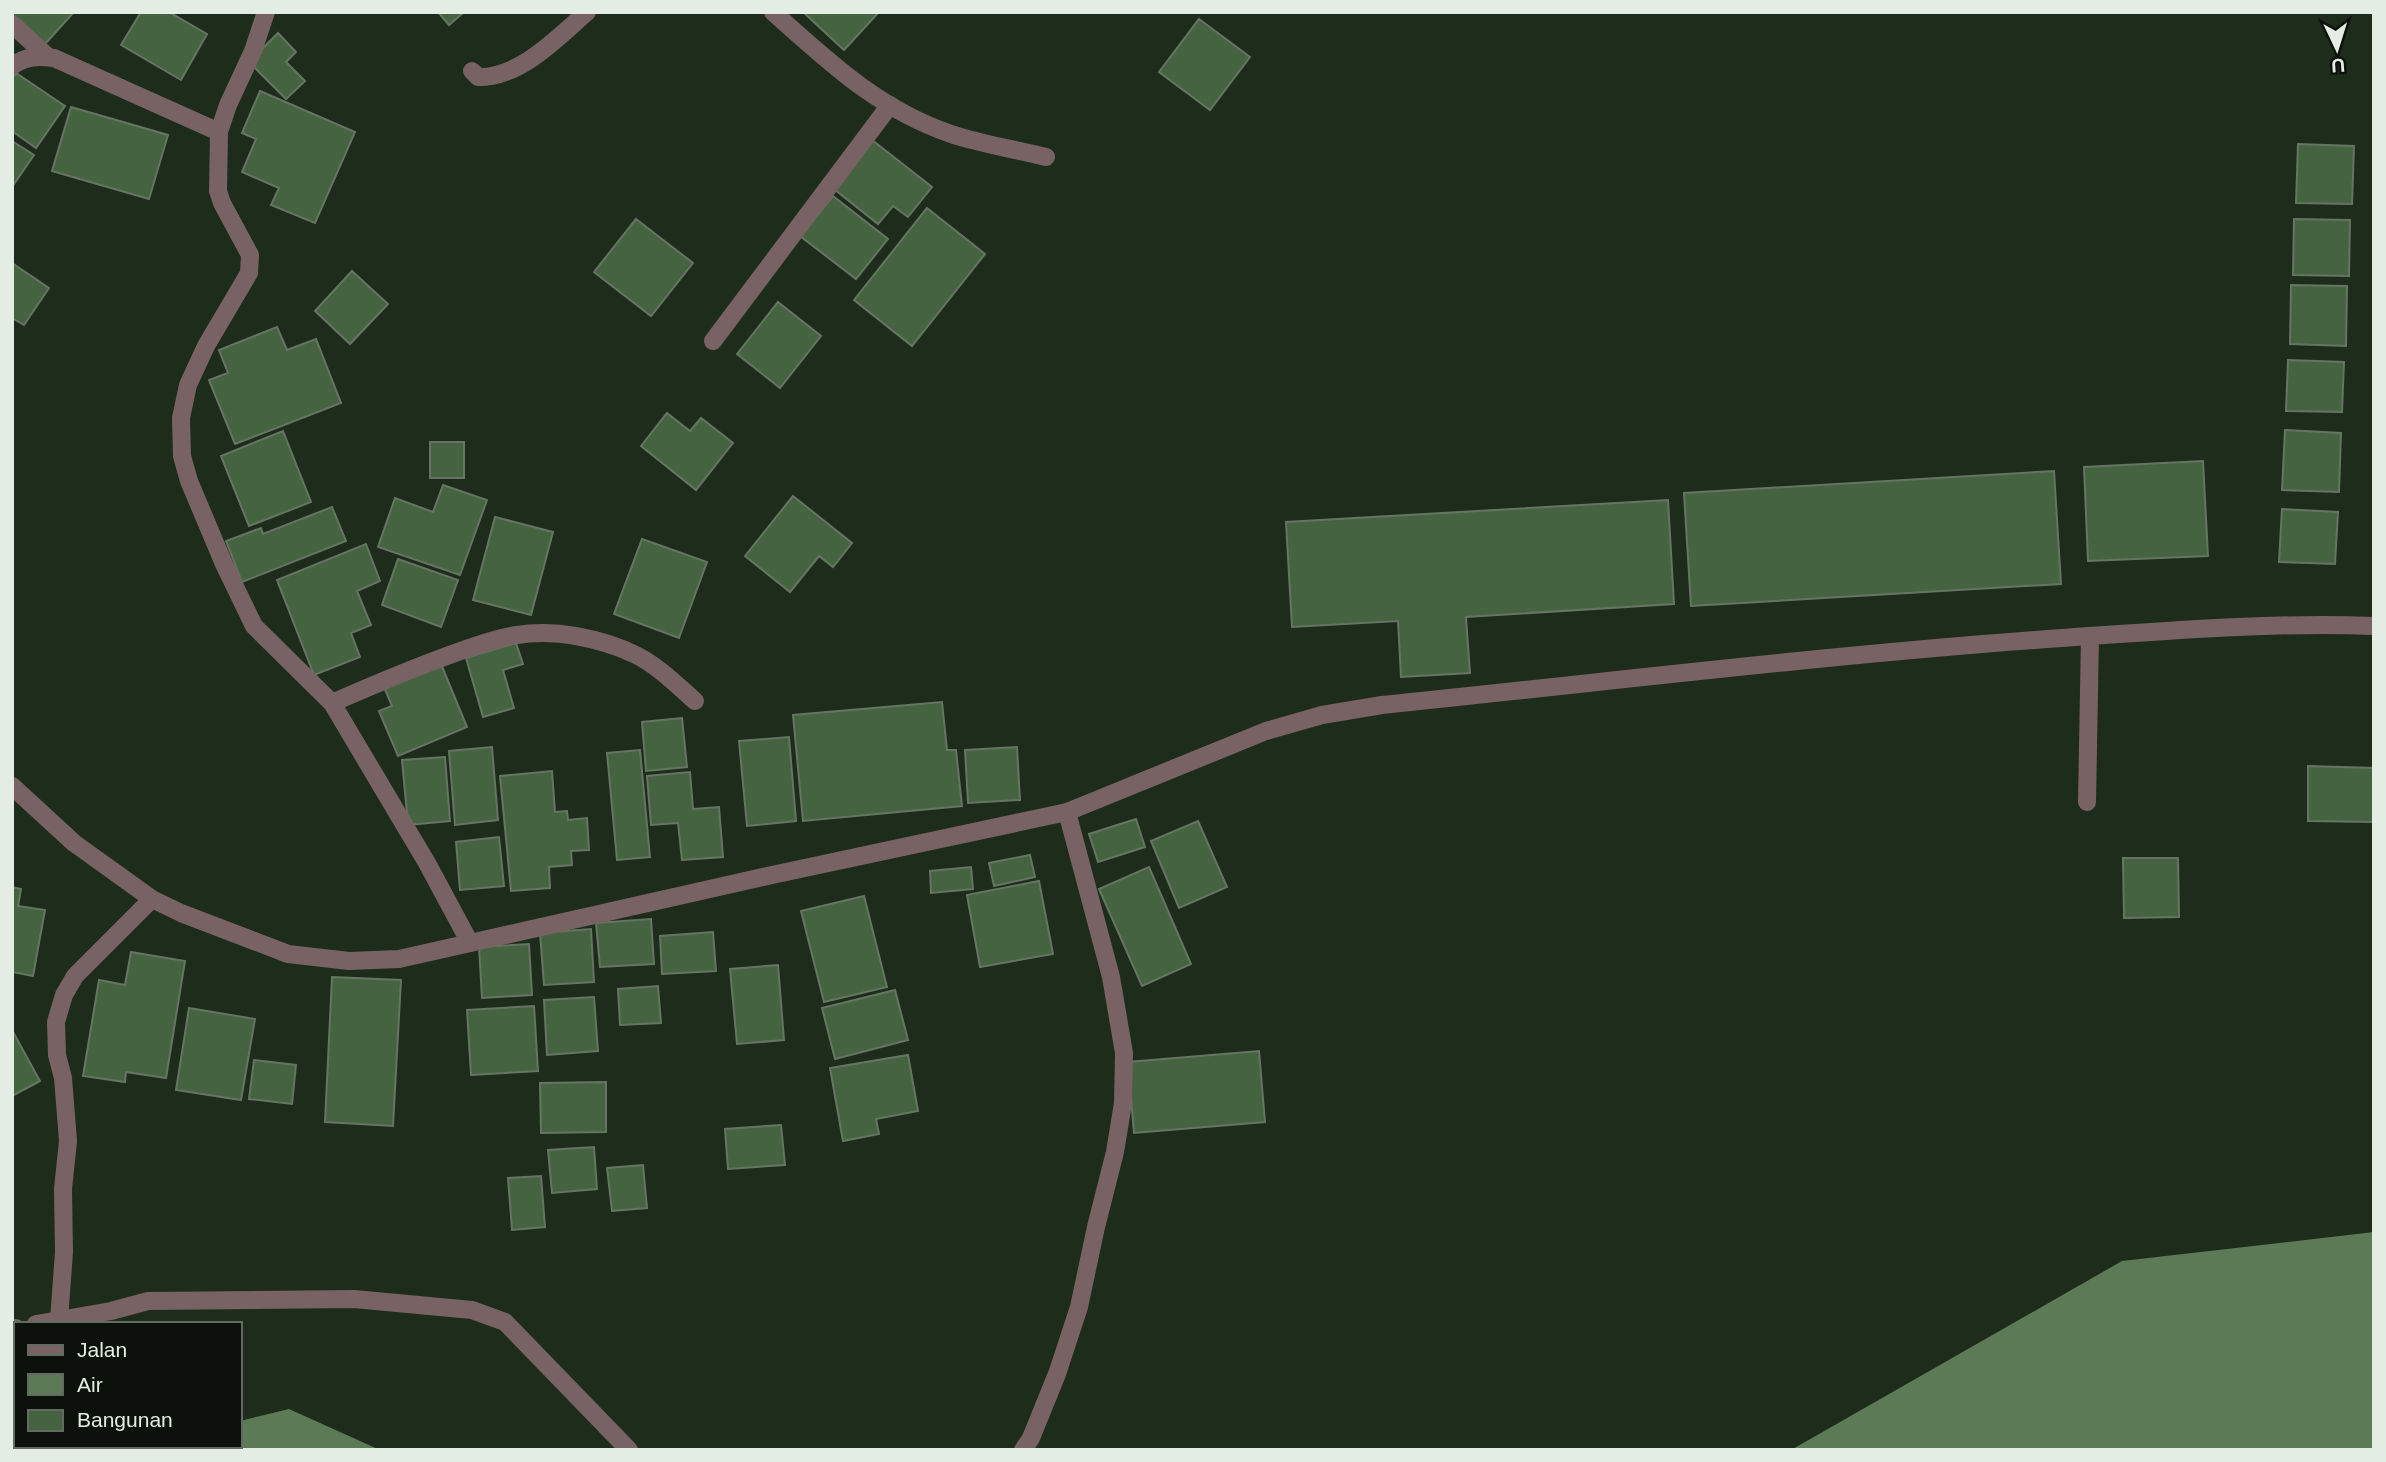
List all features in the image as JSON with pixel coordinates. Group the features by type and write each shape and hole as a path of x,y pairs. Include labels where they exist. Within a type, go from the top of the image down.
{"street":[{"path":"266,12 253,51 228,105 219,132 218,191 250,255 249,273 206,346 188,385 181,418 182,456 198,505 254,626 332,703 427,863 470,943"},
{"path":"472,71 478,78 506,74 521,66 587,12"},
{"path":"773,12 858,86 890,105 951,134 1046,157"},
{"path":"12,24 48,57"},
{"path":"12,66 24,58 54,58 219,132"},
{"path":"713,341 890,105"},
{"path":"12,786 74,843 152,899 230,933 288,954 349,961 399,958 1067,812 1266,730 1322,715 1382,705 1924,648 2319,624 2374,626"},
{"path":"332,703 481,643 517,635 551,634 598,641 638,656 670,678 695,701"},
{"path":"2087,802 2090,636"},
{"path":"1023,1450 1031,1438 1057,1374 1079,1307 1115,1152 1123,1103 1124,1053 1111,976 1067,812"},
{"path":"59,1320 64,1252 63,1189 68,1141 63,1078 57,1055 56,1022 64,995 75,976 152,899"},
{"path":"48,1322 111,1311 148,1301 354,1299 472,1310 505,1322 629,1450"}],"water":[{"path":"2374,1232 2374,1450 1791,1450 2122,1261"},
{"path":"289,1409 380,1450 132,1450 242,1448 242,1421"}],"building":[{"path":"12,12 74,12 45,44 12,15"},
{"path":"141,12 169,12 207,34 181,80 121,45"},
{"path":"438,12 464,12 449,25"},
{"path":"803,12 879,12 844,50"},
{"path":"1199,19 1250,57 1210,110 1159,72"},
{"path":"278,33 296,52 286,62 305,81 286,99 249,62"},
{"path":"16,73 65,106 36,148 12,131 12,79"},
{"path":"260,91 355,132 315,223 271,205 279,188 242,172 256,139 242,133"},
{"path":"71,107 168,135 149,199 52,171"},
{"path":"872,140 932,187 908,217 893,206 878,224 834,189"},
{"path":"12,141 34,155 12,187"},
{"path":"2298,144 2354,146 2352,204 2296,203"},
{"path":"833,196 888,239 856,279 800,236"},
{"path":"927,208 985,254 912,346 854,300"},
{"path":"636,219 693,263 651,316 594,272"},
{"path":"2294,219 2350,220 2349,276 2293,275"},
{"path":"12,263 49,288 24,325 12,318"},
{"path":"352,271 388,304 350,344 315,311"},
{"path":"2291,285 2347,286 2346,346 2290,344"},
{"path":"778,302 821,336 780,388 737,354"},
{"path":"277,327 287,350 316,339 341,403 235,444 209,380 228,373 219,350"},
{"path":"2288,360 2344,362 2342,412 2286,411"},
{"path":"667,413 690,431 701,418 733,443 696,490 641,446"},
{"path":"2285,430 2341,433 2339,492 2282,490"},
{"path":"283,431 311,502 249,526 221,456"},
{"path":"430,442 464,442 464,478 430,478"},
{"path":"2203,461 2208,556 2088,561 2084,467"},
{"path":"2054,471 2061,584 1691,606 1684,493"},
{"path":"443,485 487,500 460,575 378,547 395,498 433,512"},
{"path":"793,496 852,543 833,567 819,556 790,592 745,556"},
{"path":"1668,500 1674,604 1466,617 1470,673 1401,677 1398,621 1292,627 1286,522"},
{"path":"332,507 346,541 242,582 226,541 261,528 263,534"},
{"path":"2282,509 2338,512 2335,564 2279,562"},
{"path":"495,517 553,532 531,615 473,600"},
{"path":"642,539 707,562 679,638 614,614"},
{"path":"366,544 380,581 357,591 371,625 351,633 360,657 314,675 277,580"},
{"path":"398,559 458,580 441,627 382,605"},
{"path":"516,643 523,664 503,670 514,708 483,717 466,658"},
{"path":"441,664 467,727 398,756 379,711 392,706 384,687"},
{"path":"942,702 947,750 956,750 962,806 803,821 793,715"},
{"path":"682,718 687,767 646,771 642,722"},
{"path":"789,737 796,821 747,826 739,741"},
{"path":"492,747 498,820 455,825 449,751"},
{"path":"1017,747 1020,800 968,803 965,750"},
{"path":"640,750 650,857 617,860 607,753"},
{"path":"445,757 450,821 408,825 402,760"},
{"path":"2308,766 2374,768 2374,822 2308,821"},
{"path":"552,771 555,812 567,811 568,820 587,818 589,850 571,851 572,865 549,867 550,888 511,891 500,776"},
{"path":"690,772 693,809 719,807 723,857 682,860 678,823 651,825 647,776"},
{"path":"1136,819 1145,847 1098,862 1089,834"},
{"path":"1198,821 1227,887 1179,908 1151,841"},
{"path":"499,837 504,886 460,890 456,842"},
{"path":"1030,855 1035,877 994,886 989,863"},
{"path":"2123,858 2178,858 2179,917 2124,918"},
{"path":"971,867 973,889 931,893 930,871"},
{"path":"1149,867 1191,964 1142,986 1099,889"},
{"path":"1039,881 1053,954 980,967 967,895"},
{"path":"12,887 21,889 18,906 45,910 33,976 12,972"},
{"path":"864,896 887,987 824,1002 801,911"},
{"path":"651,919 654,964 600,967 596,923"},
{"path":"591,929 594,982 544,985 540,933"},
{"path":"713,932 716,971 662,974 660,936"},
{"path":"529,944 532,995 482,998 479,947"},
{"path":"131,952 185,961 166,1078 126,1072 125,1082 83,1076 99,980 125,985"},
{"path":"778,965 784,1040 737,1044 730,969"},
{"path":"332,977 401,980 393,1126 325,1122"},
{"path":"658,986 661,1023 620,1025 618,989"},
{"path":"895,990 908,1040 835,1059 822,1008"},
{"path":"594,997 598,1051 547,1055 544,1000"},
{"path":"534,1006 538,1071 471,1075 467,1010"},
{"path":"189,1008 255,1019 241,1100 176,1090"},
{"path":"12,1030 40,1081 12,1096"},
{"path":"1259,1051 1265,1122 1134,1133 1128,1062"},
{"path":"908,1055 918,1111 876,1119 879,1134 843,1141 830,1068"},
{"path":"254,1060 296,1065 292,1104 249,1099"},
{"path":"606,1082 606,1132 541,1133 540,1083"},
{"path":"781,1125 785,1165 728,1169 725,1129"},
{"path":"594,1147 597,1189 552,1193 548,1150"},
{"path":"643,1165 647,1208 612,1211 607,1168"},
{"path":"541,1176 545,1227 512,1230 508,1178"}]}
